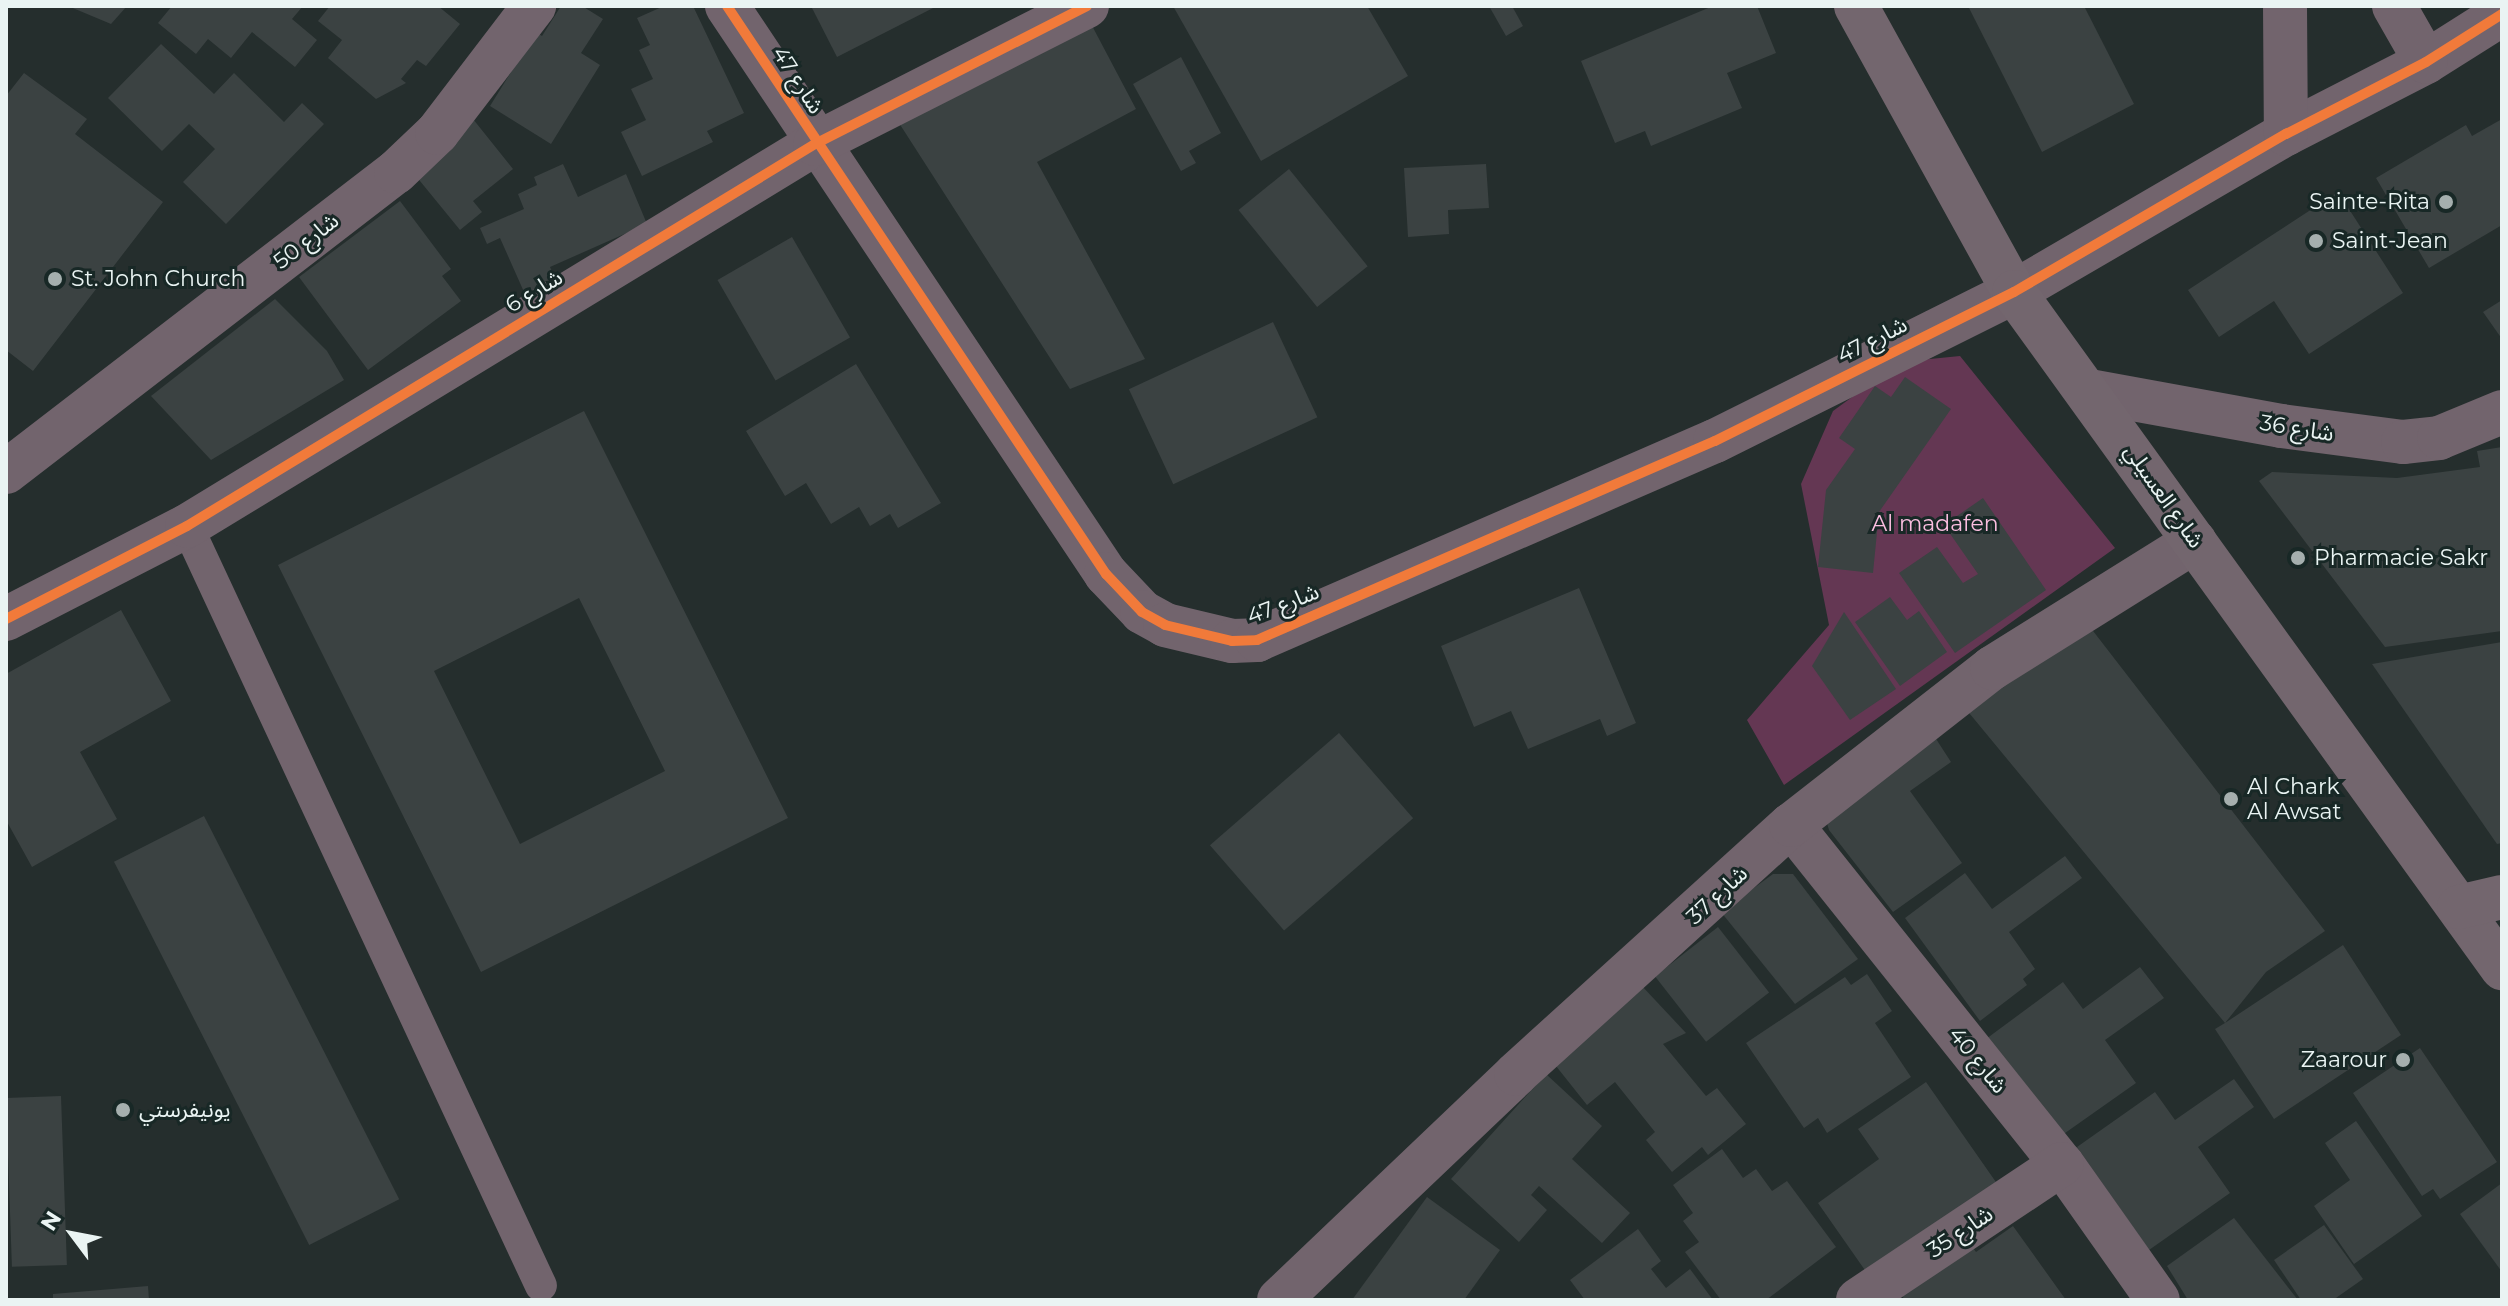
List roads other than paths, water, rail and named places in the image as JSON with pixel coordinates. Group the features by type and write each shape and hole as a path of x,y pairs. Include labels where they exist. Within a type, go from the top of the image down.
{"street":[{"name":"شارع 50","path":"6,472 396,172 445,123 534,6"},
{"name":"شارع 47","path":"727,6 815,144 1106,574 1142,612 1183,633 1208,638 1257,640 1715,441 2014,292 2286,134 2426,62 2502,14"},
{"name":"شارع 6","path":"6,619 187,526 815,144 1087,6"},
{"name":"شارع العسيلي","path":"1856,6 2014,292 2089,391 2502,968"},
{"path":"2285,6 2286,134"},
{"path":"2394,6 2426,62"},
{"name":"شارع 36","path":"2089,391 2281,426 2403,442 2439,438 2502,412"},
{"name":"شارع 37","path":"1279,1300 1516,1074 1791,825 1992,668 2195,541"},
{"name":"شارع 40","path":"1791,825 2062,1164 2158,1300"},
{"path":"2459,907 2502,897"},
{"name":"شارع 35","path":"1858,1300 2062,1164"}],"lane":[{"path":"187,526 541,1286"}],"place":[{"name":"Sainte-Rita","path":"2446,202"},
{"name":"Saint-Jean","path":"2316,241"},
{"name":"St. John Church","path":"55,279"},
{"name":"Pharmacie Sakr","path":"2298,558"},
{"name":"Al Chark Al Awsat","path":"2231,799"},
{"name":"Zaarour","path":"2403,1060"},
{"name":"يونيفرستي","path":"123,1110"}],"park label":[{"name":"Al madafen","path":"1935,524"}]}
